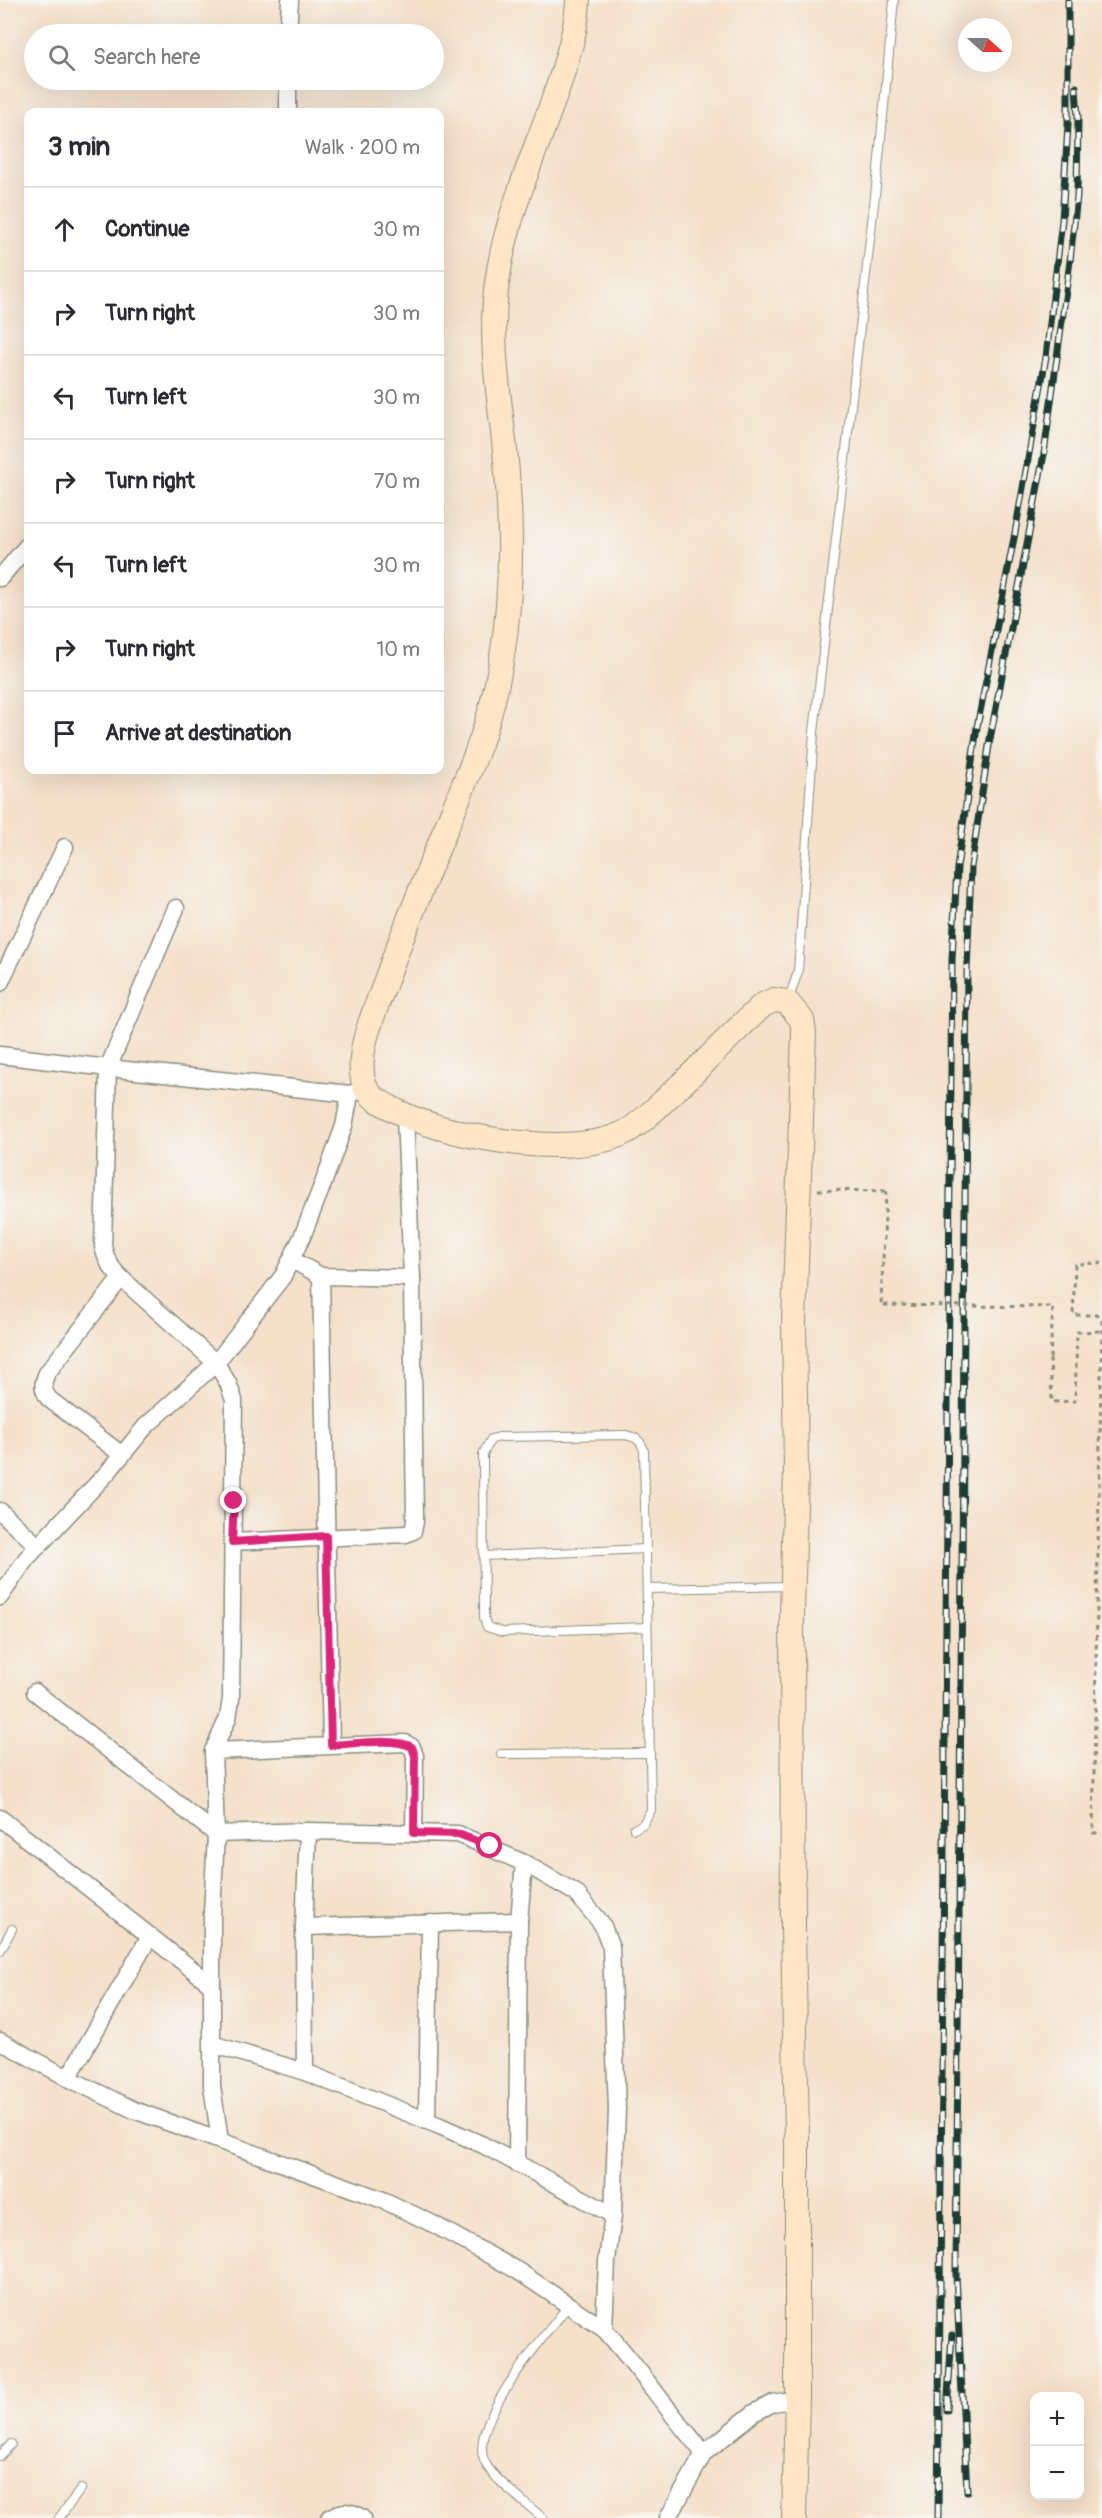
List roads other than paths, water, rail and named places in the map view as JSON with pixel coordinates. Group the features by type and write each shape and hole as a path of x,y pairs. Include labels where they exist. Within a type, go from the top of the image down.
{"street":[{"path":"289,24 290,0"},
{"path":"0,1597 26,1559 145,1427 216,1363 283,1276 292,1260 358,1091 361,1060 371,1023 412,909 490,716 500,676 511,541 509,495 493,332 497,280 511,222 570,48 578,0"},
{"path":"288,90 288,108"},
{"path":"0,578 24,550"},
{"path":"0,983 65,848"},
{"path":"176,908 108,1068 103,1246 105,1257 121,1278 216,1363 228,1383 234,1400 231,1699 228,1718 213,1750 216,1834 212,1915 212,2086 220,2141"},
{"path":"0,1055 108,1068 358,1091 369,1095 405,1117 455,1133 534,1144 601,1142 628,1131 661,1103 763,1005 774,1000 787,1002 802,1020 804,1033 794,1322 796,1470 792,1586 791,1749 797,2136 797,2398 794,2518"},
{"path":"232,1542 406,1534 413,1531 415,1522 412,1278 405,1117"},
{"path":"292,1260 321,1276 412,1278"},
{"path":"321,1276 331,1745"},
{"path":"121,1278 47,1374 43,1383 43,1391 49,1399 122,1455"},
{"path":"0,1511 38,1546"},
{"path":"35,1692 216,1834 308,1832 458,1834 524,1863 576,1893 602,1924 611,1947 616,2109 613,2215 607,2261 604,2330"},
{"path":"213,1750 405,1743 412,1747 415,1756 414,1833"},
{"path":"0,1818 212,1985"},
{"path":"304,2072 304,1927 308,1832"},
{"path":"517,2164 519,1921 524,1863"},
{"path":"304,1927 519,1921"},
{"path":"427,2121 430,1923"},
{"path":"68,2078 150,1936"},
{"path":"0,2041 134,2110 383,2200 476,2247 604,2330 632,2360 677,2422 704,2453"},
{"path":"212,2044 304,2072 427,2121 483,2145 613,2215"},
{"path":"668,2518 704,2453 754,2413 773,2403 797,2398"},
{"path":"330,2518 339,2512 349,2511 362,2518"}],"lane":[{"path":"787,1002 798,972 814,732 878,169 894,0"},
{"path":"634,1829 643,1824 651,1810 644,1451 642,1442 625,1435 491,1439 483,1454 484,1618 487,1627 493,1631 502,1632 647,1627"},
{"path":"484,1556 646,1549"},
{"path":"647,1589 792,1586"},
{"path":"501,1754 650,1753"},
{"path":"0,1951 12,1929"},
{"path":"543,2518 501,2481 484,2460 483,2435 491,2413 504,2391 568,2306"},
{"path":"0,2456 11,2444"},
{"path":"59,2518 81,2489"}],"railway":[{"path":"938,2518 952,960 957,868 977,727 1046,357 1062,220 1068,126 1068,0"},
{"path":"967,2491 956,2275 967,972 971,867 990,739 1044,454 1070,261 1077,196 1076,87"},
{"path":"947,2410 952,2335"}]}
